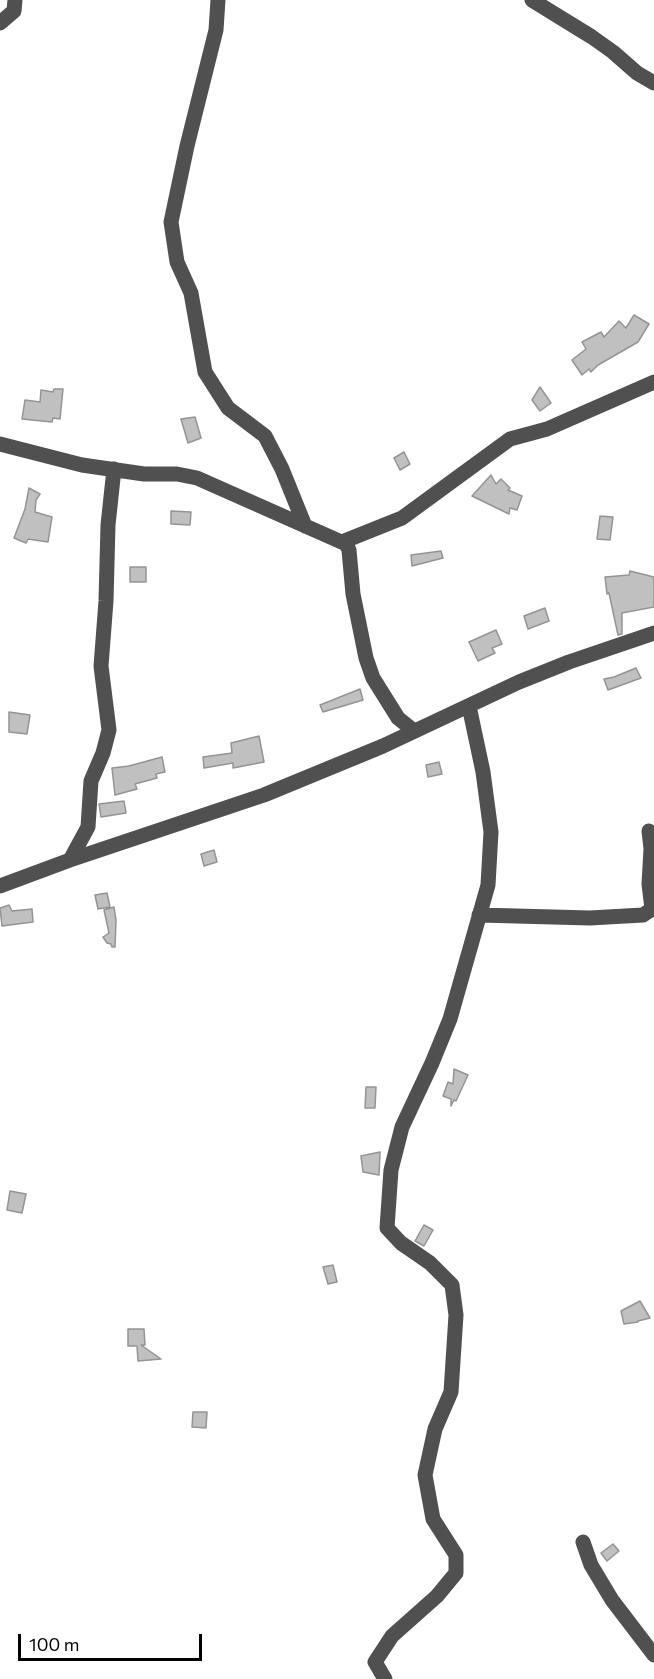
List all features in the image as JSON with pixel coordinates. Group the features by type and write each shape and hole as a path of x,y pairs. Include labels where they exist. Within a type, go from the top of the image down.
{"street":[{"path":"0,23 14,11 15,0"},
{"path":"218,0 216,30 171,222 177,262 191,293 205,372 228,408 265,436 282,469 305,526"},
{"path":"532,0 613,52 637,73 654,83"},
{"path":"342,542 402,518 510,439 547,429 654,382"},
{"path":"0,444 82,465 144,474 177,474 197,478 346,544 349,550 353,594 366,658 373,678 398,718 414,731"},
{"path":"70,860 88,827 91,781 103,753 109,730 101,666 106,602 108,525 114,470"},
{"path":"0,886 264,795 331,768 569,662 654,633"},
{"path":"385,1679 375,1662 392,1636 437,1596 456,1573 456,1555 433,1519 425,1475 435,1430 451,1392 456,1315 452,1285 430,1263 401,1243 387,1228 391,1170 402,1127 450,1019 488,885 491,832 483,772 469,706"},
{"path":"479,915 590,918 643,915 652,909 649,884 653,849 649,831"},
{"path":"583,1542 591,1565 612,1600 654,1655"}],"building":[{"path":"634,315 649,324 638,342 598,365 591,372 589,369 582,375 572,360 586,349 582,342 601,332 604,337 619,321 626,328"},
{"path":"540,387 551,403 540,411 532,400"},
{"path":"54,389 63,389 60,419 53,418 52,422 22,419 25,400 40,402 41,390 53,392"},
{"path":"195,417 201,438 188,443 181,419"},
{"path":"404,452 410,464 400,470 394,458"},
{"path":"491,475 496,484 501,479 510,488 508,490 522,496 517,510 510,508 509,514 472,496"},
{"path":"29,488 40,494 36,500 35,512 52,517 48,542 28,539 26,543 14,538 25,509"},
{"path":"171,511 191,512 190,525 171,524"},
{"path":"600,516 613,517 610,540 597,539"},
{"path":"441,551 443,558 412,566 411,555"},
{"path":"130,567 146,567 146,582 130,582"},
{"path":"630,571 654,577 654,607 622,613 622,634 618,635 605,577 629,575"},
{"path":"545,608 549,621 528,629 524,616"},
{"path":"496,630 502,644 492,648 495,653 478,661 469,642"},
{"path":"636,668 641,678 608,690 604,679"},
{"path":"360,689 363,700 323,712 320,705"},
{"path":"9,712 30,715 27,734 9,732"},
{"path":"259,736 264,762 233,768 233,763 204,768 203,757 232,753 231,743"},
{"path":"162,757 165,772 156,774 157,778 135,784 137,789 115,795 112,768"},
{"path":"439,762 442,774 428,777 426,765"},
{"path":"124,801 126,813 101,817 99,804"},
{"path":"214,850 217,862 204,866 201,854"},
{"path":"107,893 110,907 98,909 95,895"},
{"path":"9,905 12,911 32,909 33,922 2,926 0,908"},
{"path":"114,907 115,947 112,947 103,937 109,933 104,910"},
{"path":"454,1069 468,1075 456,1101 454,1100 451,1106 451,1099 443,1096 448,1082 453,1084"},
{"path":"366,1087 376,1087 375,1108 365,1108"},
{"path":"380,1152 379,1175 363,1172 361,1156"},
{"path":"10,1191 26,1194 22,1213 7,1210"},
{"path":"424,1225 433,1230 424,1246 415,1241"},
{"path":"333,1265 337,1282 328,1284 323,1267"},
{"path":"640,1301 650,1318 624,1324 621,1311"},
{"path":"128,1329 144,1329 145,1345 141,1345 161,1359 138,1361 137,1346 128,1346"},
{"path":"193,1412 207,1412 206,1428 192,1427"},
{"path":"613,1544 619,1551 607,1561 601,1553"}]}
